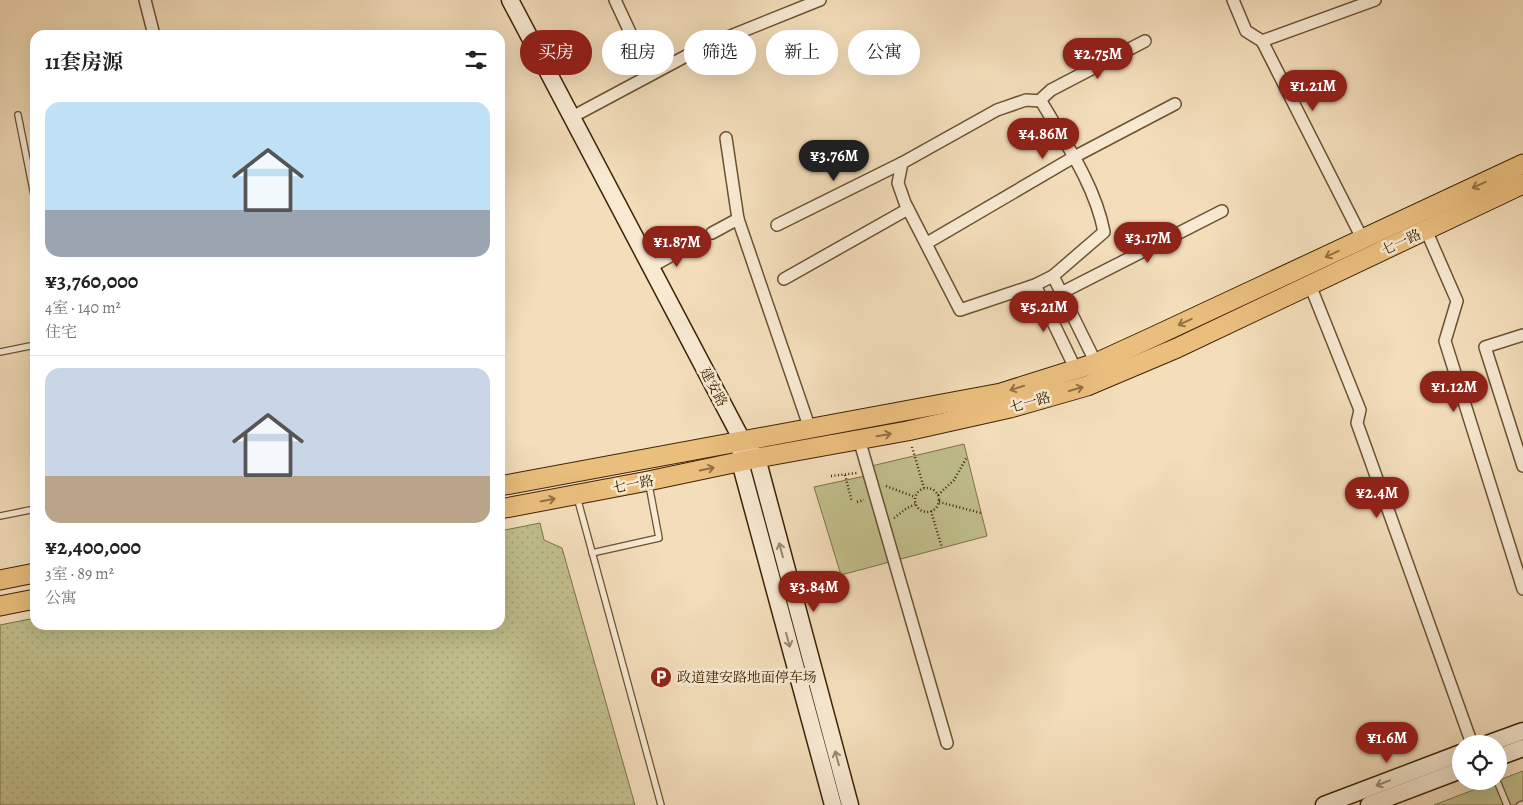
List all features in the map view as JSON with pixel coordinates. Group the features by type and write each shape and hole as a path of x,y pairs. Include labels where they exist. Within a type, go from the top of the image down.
{"main road":[{"name":"七一路","path":"505,485 1001,393 1076,370 1096,363 1363,240 1523,164"},
{"name":"七一路","path":"505,508 907,431 1010,408 1087,386 1177,348 1523,184"},
{"path":"0,580 30,574"},
{"path":"0,606 30,600"}],"street":[{"path":"145,0 153,30"},
{"name":"建安路","path":"510,0 742,440"},
{"path":"615,0 629,30"},
{"path":"674,62 702,47 820,0"},
{"path":"1233,0 1246,31 1262,41 1363,240"},
{"path":"1262,41 1374,0"},
{"path":"1039,101 1051,90 1145,41"},
{"path":"572,117 650,75"},
{"path":"777,225 902,163 997,110 1026,100 1041,101 1074,157 1100,214 1104,232 1053,276 1035,285 960,310 927,243 908,210 898,183 902,163"},
{"path":"927,243 1074,157 1175,104"},
{"path":"726,138 738,219 809,426"},
{"path":"784,279 908,210"},
{"path":"1061,293 1222,211"},
{"path":"712,233 738,219"},
{"path":"1426,230 1458,301 1445,341 1523,589"},
{"path":"651,267 690,245"},
{"path":"1053,276 1096,363"},
{"path":"1035,285 1076,370"},
{"path":"1310,285 1360,410 1357,423 1469,735"},
{"path":"1523,335 1486,347 1523,466"},
{"path":"859,439 947,743"},
{"path":"742,440 850,805"},
{"path":"748,460 834,805"},
{"path":"1507,737 1523,731"},
{"path":"1507,754 1523,748"},
{"path":"1324,805 1452,756"},
{"path":"1368,805 1452,773"}],"lane":[{"path":"18,115 30,175"},
{"path":"0,352 30,346"},
{"path":"592,553 659,538 648,482"},
{"path":"576,494 661,805"},
{"path":"0,516 30,510"},
{"path":"1501,790 1507,805"}],"path":[{"path":"907,431 924,488"},
{"path":"938,495 954,480 967,457"},
{"path":"831,476 868,471 888,488 915,497"},
{"path":"845,474 852,502"},
{"path":"924,488 930,488 938,495 939,502 931,511 919,509 916,504 915,497 924,488"},
{"path":"939,502 981,513"},
{"path":"885,529 898,514 916,504"},
{"path":"931,511 942,548"}],"shaded area":[{"path":"964,444 987,536 841,575 814,487 865,476 863,468"},
{"path":"540,523 544,540 562,548 635,805 0,805 0,625 30,619 30,630 505,630 505,530"},
{"path":"1523,771 1523,805 1434,805 1473,790 1507,790 1507,777"}],"tunnel":[{"path":"690,245 712,233"}],"place":[{"name":"政道建安路地面停车场","path":"661,677"}]}
